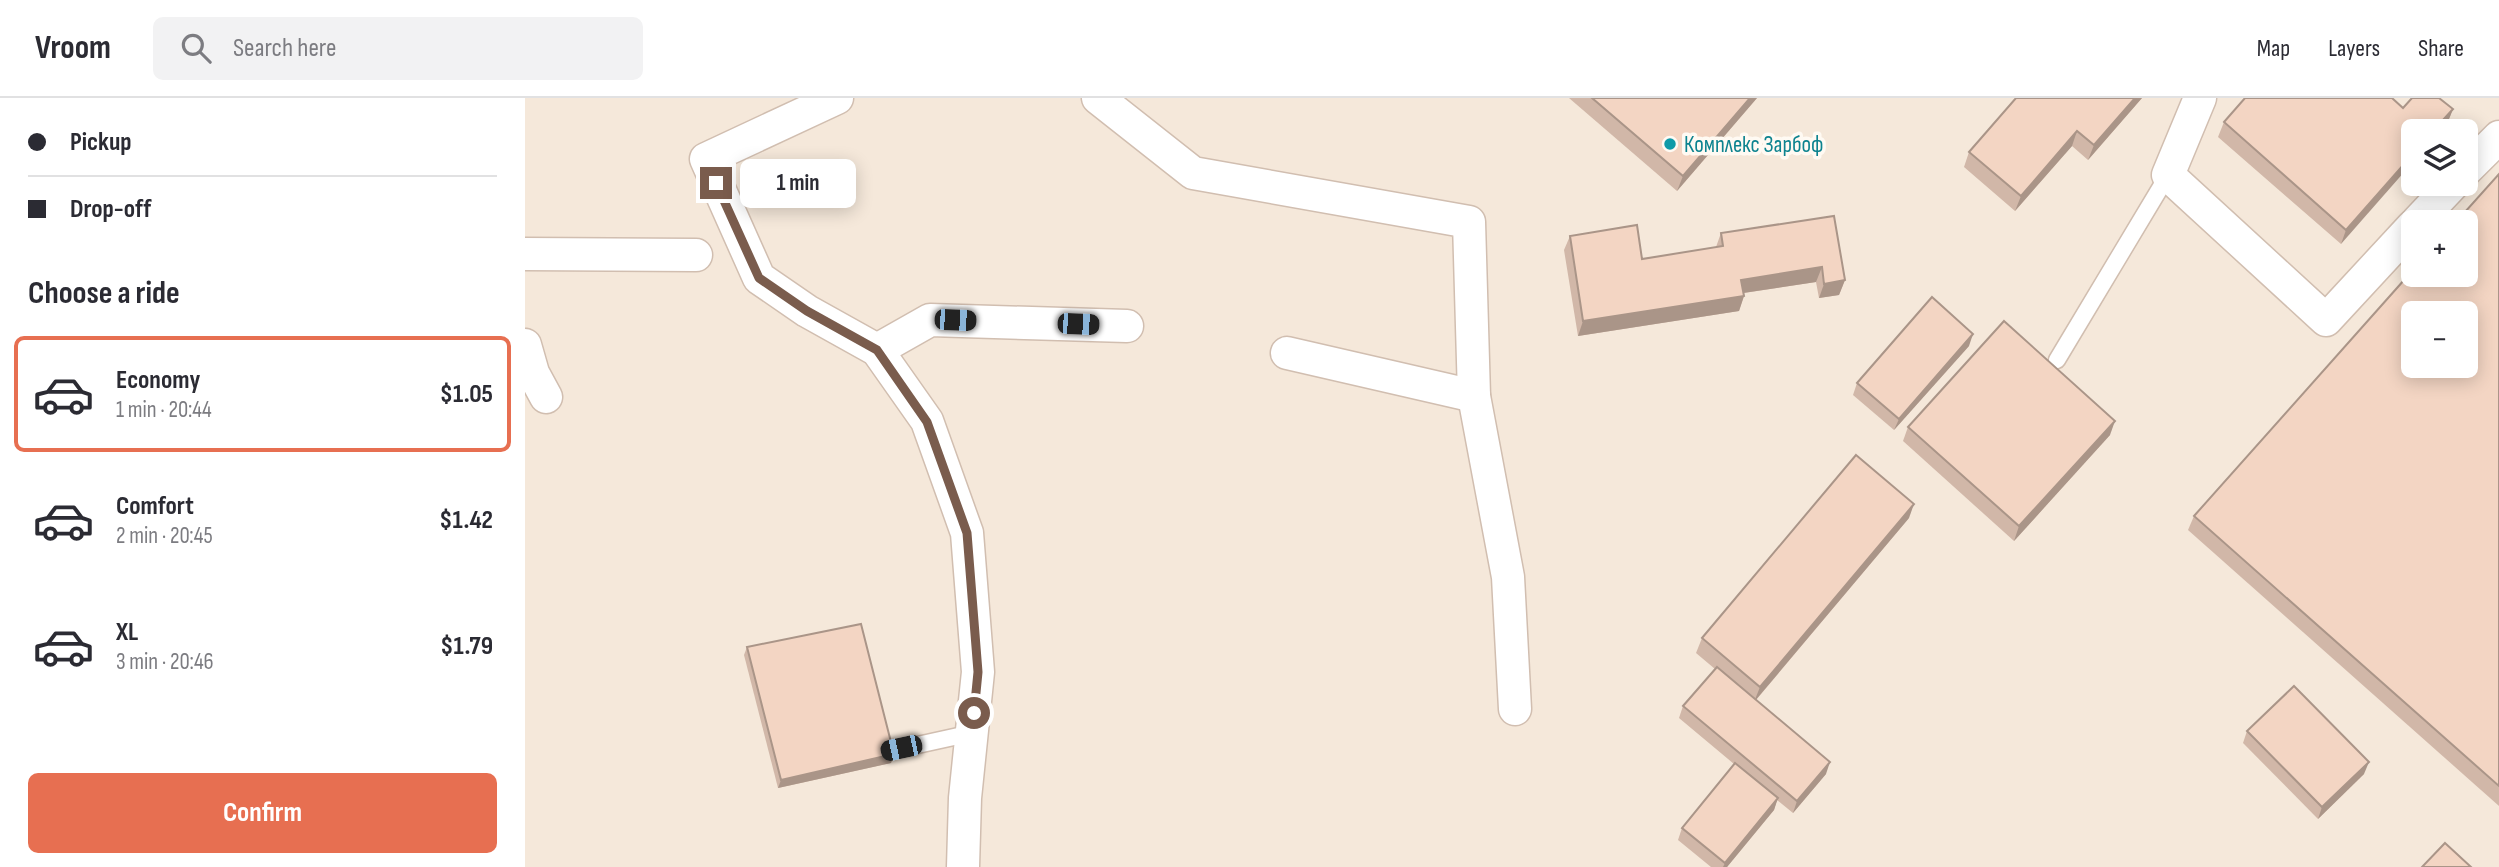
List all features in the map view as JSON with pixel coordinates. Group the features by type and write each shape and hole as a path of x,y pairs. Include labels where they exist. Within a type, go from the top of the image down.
{"street":[{"path":"837,98 706,159 759,278 807,311 877,350 927,422 967,533 978,672 965,798 963,867"},
{"path":"1098,98 1193,173 1469,222 1474,396 1508,577 1515,709"},
{"path":"2200,98 2168,174 2326,320 2401,239"},
{"path":"2478,158 2499,137"},
{"path":"2428,210 2442,196"},
{"path":"525,254 696,255"},
{"path":"877,350 930,320 1127,326"},
{"path":"525,345 533,373 546,397"},
{"path":"1287,353 1474,396"}],"lane":[{"path":"2057,360 2168,174"},
{"path":"857,758 972,733"}],"shaded area":[{"path":"525,98 2499,98 2499,867 525,867"}],"building":[{"name":"Комплекс Зарбоф","path":"1592,98 1750,98 1683,176"},
{"path":"2016,98 2135,98 2094,145 2077,131 2021,196 1969,152"},
{"path":"2245,98 2392,98 2403,108 2412,98 2439,98 2453,109 2444,119 2401,119 2401,168 2346,230 2224,122"},
{"path":"2499,174 2499,786 2194,516 2401,283 2401,287 2478,287 2478,210 2467,210"},
{"path":"1834,216 1845,280 1824,284 1822,267 1741,280 1744,296 1583,321 1570,236 1637,225 1642,259 1723,246 1721,233"},
{"path":"1932,297 1973,334 1899,419 1857,383"},
{"path":"2004,321 2115,421 2019,526 1908,427"},
{"path":"1856,455 1914,504 1760,687 1702,638"},
{"path":"861,624 894,754 781,780 747,647"},
{"path":"1717,667 1830,762 1797,801 1683,706"},
{"path":"2294,686 2369,762 2322,807 2247,731"},
{"path":"1735,763 1778,798 1725,863 1682,828"},
{"path":"2445,843 2471,867 2422,867"}],"place":[{"name":"Комплекс Зарбоф","path":"1670,144"}],"route":[{"path":"716,183 759,278 807,311 877,350 927,422 967,533 978,672 974,713"}]}
